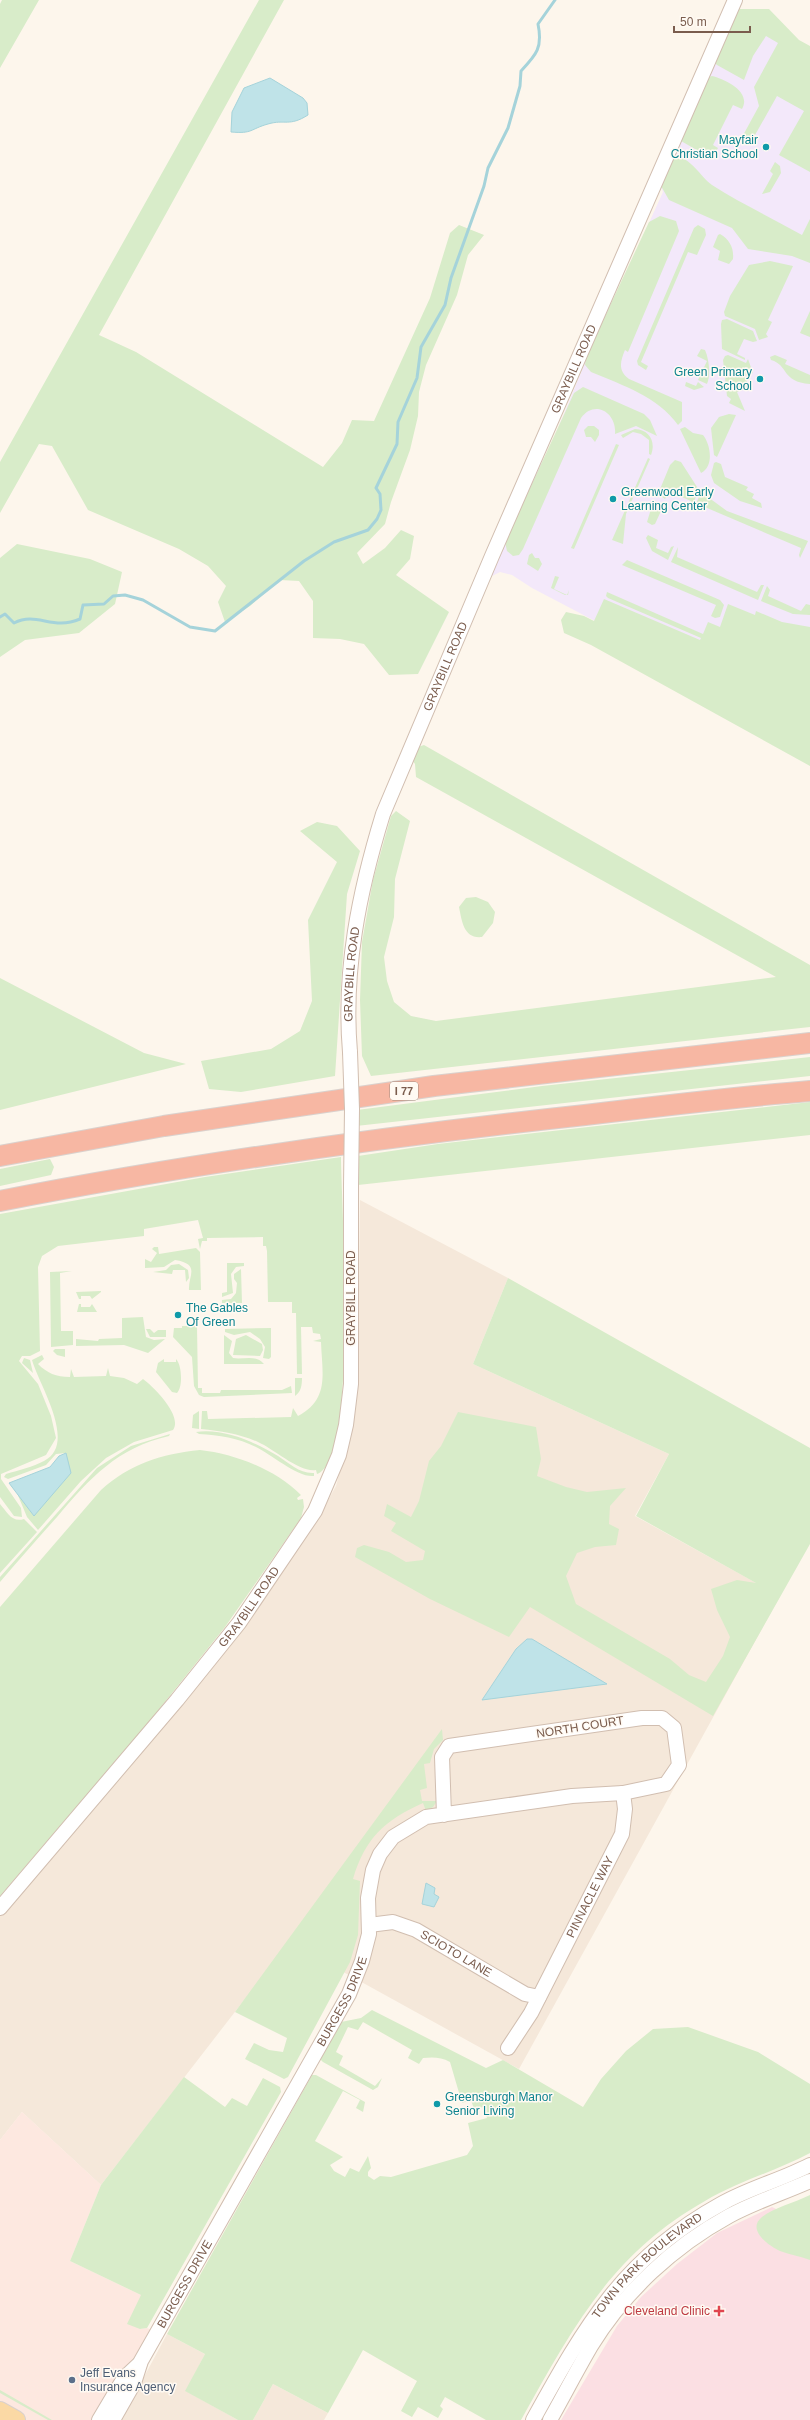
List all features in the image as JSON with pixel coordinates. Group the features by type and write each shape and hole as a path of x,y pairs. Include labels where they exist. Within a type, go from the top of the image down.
{"highway":[{"name":"I 77","path":"0,1156 164,1126 434,1086 810,1043"},
{"path":"0,1201 181,1169 340,1145 482,1126 810,1090"}],"main road":[{"path":"0,2411 16,2420"}],"street":[{"name":"GRAYBILL ROAD","path":"0,1908 177,1700 239,1623 315,1511 339,1455 346,1425 350,1384 352,1109 348,1031 350,972 354,927 369,857 383,814 492,556 735,0"},
{"name":"NORTH COURT","path":"444,1814 442,1757 448,1746 642,1718 662,1718 674,1728 679,1765 666,1784 623,1792"},
{"name":"BURGESS DRIVE","path":"113,2420 134,2383 141,2361 349,1994 362,1962 369,1925 368,1898 373,1870 380,1854 392,1837 417,1821 444,1814 572,1796 623,1792"},
{"name":"PINNACLE WAY","path":"508,2048 516,2038 539,1996 622,1834 625,1809 623,1792"},
{"name":"SCIOTO LANE","path":"369,1925 393,1922 416,1930 525,1994 539,1996"},
{"name":"TOWN PARK BOULEVARD","path":"533,2420 591,2320 620,2284 646,2258 671,2236 720,2204 810,2165"},
{"name":"TOWN PARK BOULEVARD","path":"550,2420 600,2333 626,2299 652,2272 686,2244 718,2222 750,2206 810,2181"},
{"name":"BURGESS DRIVE","path":"99,2420 124,2378 141,2361"}],"shaded area":[{"path":"766,34 779,42 810,77 810,743 599,611 595,621 532,588 512,575 500,572 490,577 532,479 548,452 610,303 613,302 663,192 661,186 714,62"},
{"path":"360,1200 508,1278 473,1364 669,1454 635,1516 780,1596 519,2069 289,1942 101,2185 22,2112 0,2140 0,1914 242,1628 315,1524 336,1486 353,1422 358,1372"},
{"path":"22,2112 101,2185 70,2261 141,2295 140,2329 147,2328 158,2332 99,2420 18,2420 0,2410 0,2140"},
{"name":"Cleveland Clinic","path":"772,2207 810,2225 810,2420 561,2420 617,2326 641,2297 677,2264 717,2233"},
{"path":"167,2334 205,2354 186,2391 238,2420 121,2420"},
{"path":"273,2384 328,2413 324,2420 253,2420"}],"green space":[{"path":"2,0 39,0 0,68 0,4"},
{"path":"259,0 284,0 99,335 136,352 323,467 342,443 352,420 374,421 430,298 450,233 459,225 484,235 468,255 457,295 426,365 419,392 418,416 410,450 391,502 385,524 357,553 363,564 385,548 401,530 414,536 410,559 396,575 449,612 418,674 389,675 364,644 340,639 313,638 313,601 299,581 280,580 250,606 225,622 218,602 226,586 208,566 179,549 88,510 52,446 39,444 0,513 0,462"},
{"path":"737,9 769,9 799,40 810,46 810,172 779,155 804,111 777,96 750,144 741,139 759,106 754,87 778,43 766,36 753,56 744,80 717,65 714,62"},
{"path":"712,76 724,80 736,87 743,97 744,103 742,109 733,105 713,145 718,148 713,156 709,157 681,141 707,78"},
{"path":"673,157 685,159 712,185 802,235 810,219 810,263 792,256 748,249 732,228 669,200 661,186"},
{"path":"775,162 780,166 781,173 770,192 762,194 773,174 770,171"},
{"path":"660,216 676,221 679,231 628,352 625,350 621,366 623,373 629,379 682,402 682,421 678,425 670,415 650,399 627,387 591,372 585,365 586,357 649,222"},
{"path":"698,225 705,229 706,235 697,255 688,252 641,362 648,366 646,370 638,365 637,361 694,228"},
{"path":"720,234 729,242 733,251 733,259 729,264 718,260 720,251 713,247 718,235"},
{"path":"770,261 793,266 768,320 772,322 766,334 768,337 759,340 755,329 725,316 724,312 730,296 749,265"},
{"path":"810,311 810,337 800,333"},
{"path":"727,319 753,331 757,341 753,342 744,339 737,354 745,358 745,360 722,349 721,324 722,320"},
{"path":"701,349 705,350 708,358 709,376 707,384 698,380 707,361 697,356"},
{"path":"728,355 746,363 748,359 753,373 745,376 749,387 737,392 745,411 729,403 731,399 727,396 723,360 725,356"},
{"path":"775,355 787,360 785,364 810,375 810,384 801,383 790,377 777,362 771,360 770,357"},
{"path":"686,382 696,386 698,382 704,387 694,390 685,386"},
{"path":"583,387 644,414 650,420 657,436 636,426 615,434 615,427 612,420 604,411 598,409 587,412 581,418 523,549 519,555 513,556 507,551 505,542 574,393"},
{"path":"729,414 736,415 717,457 714,455 711,428 719,417"},
{"path":"588,426 594,426 599,430 599,435 595,442 591,437 586,437 584,430"},
{"path":"685,427 693,433 703,435 708,444 710,456 708,466 701,473 680,429"},
{"path":"635,429 648,434 653,446 651,455 649,454 649,440 641,434 633,432 623,438 621,435"},
{"path":"616,444 619,445 574,549 571,548"},
{"path":"648,458 650,459 626,514 623,544 612,540"},
{"path":"675,460 681,462 699,490 690,510 688,507 691,501 670,492 665,499 658,494 670,465"},
{"path":"716,462 721,464 725,477 748,487 746,490 754,494 752,498 761,503 762,508 740,501 714,483 711,475 714,463"},
{"path":"701,492 727,511 808,541 800,558 799,555 801,548 700,505 697,511 693,511"},
{"path":"655,506 661,511 655,524 652,525 647,522 651,509"},
{"path":"648,535 658,540 656,548 668,553 671,547 674,546 668,560 652,551 646,538"},
{"path":"17,544 90,559 122,572 115,604 79,633 25,640 0,657 0,558"},
{"path":"678,547 677,557 757,592 761,585 764,585 758,600 671,562"},
{"path":"532,553 535,558 539,558 542,564 538,571 527,564 529,555"},
{"path":"627,560 720,600 724,605 720,617 715,618 711,616 716,605 622,565"},
{"path":"555,576 559,577 554,589 567,595 551,588"},
{"path":"767,586 770,590 768,596 801,611 806,604 810,605 810,615 793,614 761,601"},
{"path":"607,592 703,634 708,622 720,627 728,604 755,615 756,611 782,622 810,627 810,766 591,645 564,633 561,620 566,612 584,616 594,621 604,599 700,640 701,638 608,598 606,596"},
{"path":"424,745 810,965 810,1027 371,1076 362,1056 360,1000 362,942 373,880 391,816 396,811 410,821 395,879 394,917 384,957 387,981 394,1002 411,1016 436,1021 776,977 416,777 415,764 411,758 418,747"},
{"path":"317,822 337,826 360,851 347,894 335,1076 241,1092 209,1089 201,1061 271,1049 300,1031 312,1001 308,920 337,862 300,831"},
{"path":"476,897 488,902 495,912 493,923 482,937 476,937 468,932 463,924 459,907 466,898"},
{"path":"0,978 144,1053 186,1064 0,1110"},
{"path":"810,1057 810,1076 356,1126 357,1110 542,1086"},
{"path":"810,1102 810,1135 358,1185 358,1156 438,1144"},
{"path":"341,1157 345,1328 343,1380 338,1426 330,1459 317,1474 316,1470 302,1468 264,1445 251,1439 230,1433 201,1429 202,1411 207,1411 208,1419 291,1417 293,1408 298,1416 315,1402 320,1393 323,1375 321,1342 313,1341 321,1339 320,1334 313,1333 312,1327 301,1327 302,1374 297,1374 296,1313 292,1313 292,1302 268,1302 267,1251 266,1246 263,1246 263,1237 207,1238 207,1241 202,1241 200,1249 198,1239 203,1238 198,1220 144,1229 144,1236 58,1246 42,1256 38,1267 40,1351 30,1356 22,1356 19,1361 38,1384 51,1416 56,1438 46,1455 1,1474 1,1479 21,1508 22,1517 14,1516 0,1497 0,1214 205,1177"},
{"path":"50,1159 54,1167 51,1175 0,1186 0,1169"},
{"path":"154,1247 158,1247 159,1254 196,1248 200,1252 201,1290 189,1290 191,1268 188,1264 183,1262 175,1260 164,1267 145,1268 145,1259 151,1262 157,1253 152,1249"},
{"path":"227,1263 244,1263 244,1266 236,1267 231,1274 233,1293 222,1297 222,1293 227,1292"},
{"path":"179,1264 188,1270 189,1278 186,1282 185,1270 173,1270 172,1274 153,1272 166,1270 171,1265"},
{"path":"241,1269 242,1303 222,1303 222,1300 231,1299 236,1293 237,1283 234,1279 234,1274"},
{"path":"72,1271 60,1273 61,1331 73,1331 73,1345 51,1347 50,1272"},
{"path":"508,1278 810,1448 810,1544 713,1716 530,1607 509,1637 430,1599 355,1557 357,1548 364,1545 389,1552 406,1562 423,1560 425,1551 391,1531 396,1523 384,1516 387,1504 411,1517 419,1501 429,1461 441,1446 458,1412 536,1427 541,1459 537,1476 566,1487 587,1492 626,1488 610,1506 609,1524 619,1529 616,1545 595,1547 577,1553 566,1576 576,1604 670,1659 689,1675 706,1682 723,1656 730,1637 717,1610 711,1589 737,1580 756,1583 636,1516 669,1454 473,1364"},
{"path":"101,1291 92,1299 90,1296 81,1296 81,1299 79,1299 76,1292"},
{"path":"79,1304 81,1304 81,1307 90,1307 92,1304 97,1312 77,1312"},
{"path":"143,1317 146,1337 154,1340 165,1339 148,1353 124,1345 76,1346 76,1339 98,1341 99,1339 122,1338 122,1318"},
{"path":"182,1326 197,1326 198,1388 202,1388 202,1393 220,1393 221,1390 282,1390 291,1386 292,1393 204,1397 199,1395 194,1386 192,1357 173,1337 174,1328 182,1328"},
{"path":"271,1328 271,1357 269,1359 263,1358 265,1347 260,1339 250,1332 234,1335 225,1332 225,1329"},
{"path":"146,1329 150,1329 154,1333 158,1330 166,1330 166,1337 150,1337"},
{"path":"224,1335 232,1341 229,1353 233,1358 253,1358 264,1364 224,1364"},
{"path":"246,1335 262,1344 263,1350 260,1356 233,1355 236,1339"},
{"path":"55,1349 65,1349 65,1357 57,1355 53,1351"},
{"path":"42,1355 44,1359 38,1364 48,1372 60,1376 70,1377 71,1369 74,1377 106,1376 108,1368 110,1376 124,1378 137,1384 143,1379 154,1388 166,1402 174,1417 175,1424 173,1430 134,1442 106,1458 81,1481 38,1530 27,1517 17,1493 34,1515 66,1453 56,1454 46,1465 8,1479 4,1477 6,1474 31,1467 44,1461 54,1453 57,1442 57,1428 48,1398 32,1360"},
{"path":"24,1358 30,1360 33,1373 22,1363"},
{"path":"164,1359 164,1362 176,1362 176,1359 180,1366 181,1381 177,1393 172,1392 156,1372 158,1363"},
{"path":"295,1378 302,1378 302,1383 299,1392 295,1396"},
{"path":"199,1411 199,1429 192,1428 193,1415"},
{"path":"196,1432 217,1432 239,1437 269,1451 299,1470 314,1473 314,1476 308,1476 293,1470 262,1450 242,1441 221,1436 199,1434"},
{"path":"170,1434 169,1436 134,1448 106,1466 93,1477 0,1582 0,1577 97,1468 131,1446"},
{"path":"200,1450 227,1455 254,1464 267,1470 291,1486 301,1495 297,1498 298,1500 303,1499 304,1507 301,1518 225,1627 148,1723 0,1896 0,1607 101,1490 112,1481 123,1473 147,1462 172,1454"},
{"path":"0,1504 10,1516 20,1520 24,1519 37,1532 0,1573"},
{"path":"442,1729 443,1740 434,1749 430,1763 424,1764 427,1788 420,1790 422,1801 437,1801 433,1807 426,1811 423,1803 398,1816 378,1832 370,1841 364,1852 353,1879 360,1881 358,1935 350,1962 288,2077 284,2079 245,2059 254,2043 269,2050 283,2052 287,2038 235,2012"},
{"path":"372,2010 486,2068 503,2060 583,2107 601,2079 626,2051 653,2029 688,2027 758,2052 810,2084 810,2153 705,2201 672,2222 644,2245 619,2270 597,2296 558,2355 521,2420 486,2420 445,2397 440,2406 443,2409 438,2418 418,2407 412,2417 401,2411 417,2381 363,2350 328,2413 273,2384 253,2420 238,2420 185,2391 205,2354 167,2334 312,2075 316,2075 365,2102 363,2112 356,2108 360,2100 343,2091 315,2141 343,2157 330,2165 334,2171 345,2177 350,2168 359,2172 368,2156 371,2168 368,2172 368,2176 374,2180 380,2176 391,2177 467,2155 473,2146 468,2123 487,2118 483,2107 474,2109 471,2100 462,2103 450,2062 440,2058 423,2058 419,2064 408,2058 412,2050 363,2022 358,2030 348,2027 336,2052 343,2056 339,2065 375,2086 382,2078 378,2087 373,2090 320,2059 341,2022 361,2018"},
{"path":"184,2077 225,2107 232,2098 247,2106 263,2078 280,2087 281,2092 147,2328 140,2329 127,2324 141,2295 70,2261 101,2185"},
{"path":"810,2195 810,2260 775,2249 761,2237 757,2227 758,2222 762,2217 778,2208"},
{"path":"0,2390 52,2420 48,2420 0,2393"}],"water":[{"path":"270,78 303,98 307,103 308,115 296,121 274,123 248,132 231,132 232,112 244,88"},
{"path":"66,1453 71,1473 34,1516 9,1483 50,1467 59,1456"},
{"path":"527,1639 532,1639 607,1684 482,1700 516,1649"},
{"path":"426,1883 435,1888 434,1894 439,1897 434,1907 422,1904"}],"waterway":[{"path":"0,617 5,614 14,623 30,619 61,623 70,622 80,619 83,605 104,604 113,596 125,595 143,600 190,627 215,631 304,561 334,542 368,530 377,519 381,510 380,494 376,488 397,444 398,422 417,378 421,347 445,305 451,278 484,186 488,168 508,128 520,86 521,71 531,60 537,50 540,39 538,24 555,0"}],"place":[{"name":"Mayfair Christian School","path":"766,147"},
{"name":"Green Primary School","path":"760,379"},
{"name":"Greenwood Early Learning Center","path":"613,499"},
{"name":"The Gables Of Green","path":"178,1315"},
{"name":"Greensburgh Manor Senior Living","path":"437,2104"},
{"name":"Cleveland Clinic","path":"719,2311"},
{"name":"Jeff Evans Insurance Agency","path":"72,2380"}]}
